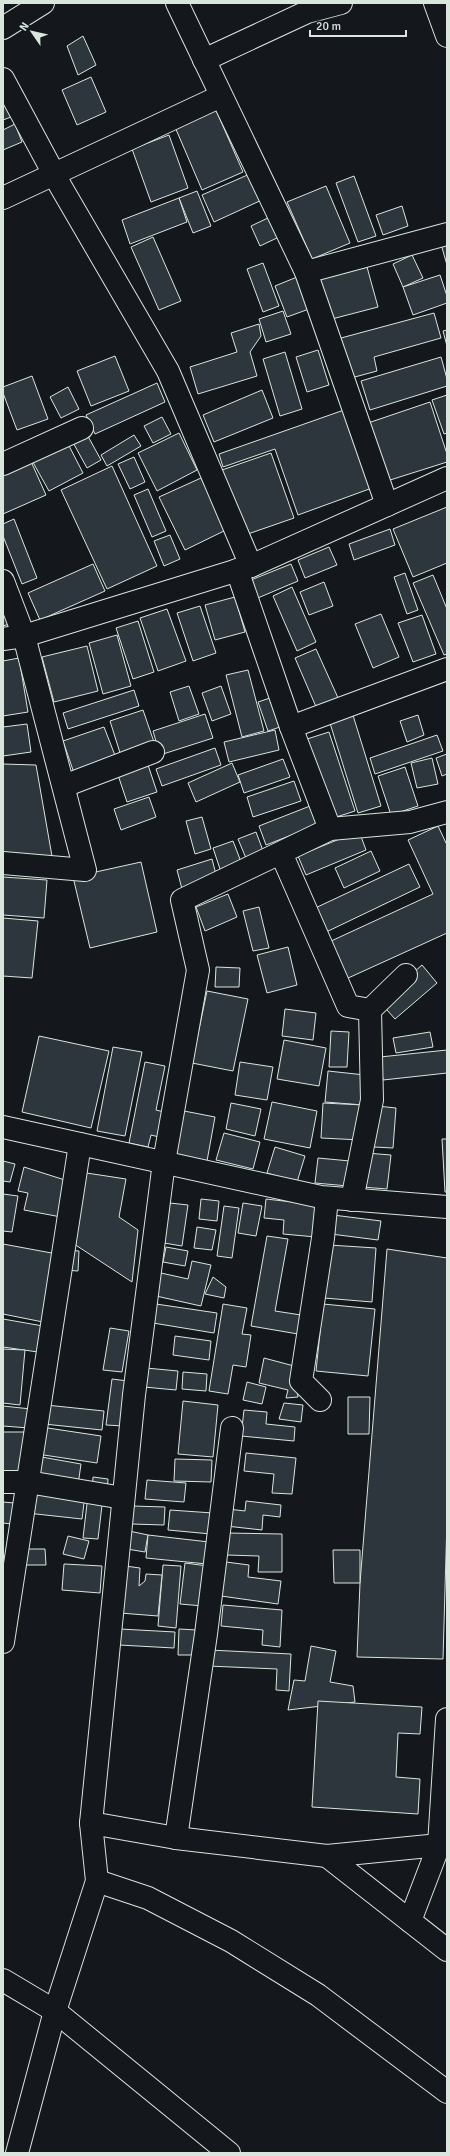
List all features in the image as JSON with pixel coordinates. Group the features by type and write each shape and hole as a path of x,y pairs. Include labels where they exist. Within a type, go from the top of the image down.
{"street":[{"path":"3,28 43,3"},
{"path":"177,3 306,272 387,505"},
{"path":"204,60 308,12 341,3"},
{"path":"435,3 447,36"},
{"path":"3,79 55,175 168,371 244,568 291,727 330,829"},
{"path":"3,198 55,175 221,96"},
{"path":"306,272 447,234"},
{"path":"3,464 82,428"},
{"path":"3,639 24,636 244,568 447,478"},
{"path":"3,581 24,636 86,870 3,863"},
{"path":"291,727 447,669"},
{"path":"64,786 153,752"},
{"path":"17,2153 55,2011 97,1881 91,1823 134,1395 164,1162 198,970 182,900 330,829 410,822 447,812"},
{"path":"281,853 348,1006 370,1010"},
{"path":"352,1200 372,1100 370,1010 406,975"},
{"path":"3,1127 327,1198 447,1207"},
{"path":"3,1642 80,1144"},
{"path":"320,1400 301,1381 323,1238 327,1198"},
{"path":"176,1838 206,1634 232,1428"},
{"path":"3,1482 28,1482 123,1498"},
{"path":"410,1921 440,1845 445,1787 447,1720"},
{"path":"91,1823 176,1838 327,1856 440,1845"},
{"path":"327,1856 447,1950"},
{"path":"97,1881 148,1898 231,1941 318,1995 447,2092"},
{"path":"3,1980 55,2011 229,2153"}],"building":[{"path":"83,36 96,65 78,75 67,46"},
{"path":"91,77 106,112 77,125 62,90"},
{"path":"3,99 11,117 3,120"},
{"path":"216,110 243,172 202,190 175,127"},
{"path":"15,124 22,142 3,150 3,130"},
{"path":"169,135 188,188 151,202 132,149"},
{"path":"252,173 264,199 214,222 202,195"},
{"path":"354,176 376,236 358,242 336,183"},
{"path":"326,186 350,243 312,259 287,202"},
{"path":"197,191 211,226 193,233 179,198"},
{"path":"179,198 187,222 130,244 122,220"},
{"path":"402,206 408,226 383,235 376,215"},
{"path":"270,217 279,237 260,246 251,226"},
{"path":"153,237 181,301 159,310 131,247"},
{"path":"447,243 447,265 441,244"},
{"path":"412,255 423,278 403,287 393,264"},
{"path":"263,263 279,306 263,312 247,269"},
{"path":"367,267 378,307 328,320 318,280"},
{"path":"440,275 447,296 447,303 413,315 403,287"},
{"path":"297,277 309,309 287,317 275,286"},
{"path":"283,311 291,334 266,342 259,319"},
{"path":"434,313 441,338 374,357 377,371 351,378 341,338"},
{"path":"259,324 261,336 250,352 257,376 198,394 190,367 237,352 231,333"},
{"path":"447,330 447,346 443,331"},
{"path":"318,350 329,385 307,392 296,357"},
{"path":"285,352 302,409 280,416 263,359"},
{"path":"115,356 129,391 91,406 77,371"},
{"path":"441,357 447,379 447,386 370,410 361,381"},
{"path":"32,376 48,419 17,430 3,393 3,387"},
{"path":"157,383 165,402 95,434 86,415"},
{"path":"68,387 79,409 61,418 50,397"},
{"path":"262,390 273,418 214,442 203,415"},
{"path":"447,395 447,433 444,434 432,400"},
{"path":"430,402 447,454 447,462 387,481 368,423"},
{"path":"344,410 372,488 298,515 275,449 223,467 219,454"},
{"path":"162,417 171,434 153,443 144,426"},
{"path":"84,429 101,460 87,468 70,437"},
{"path":"179,433 197,470 157,491 138,453"},
{"path":"134,435 141,446 107,466 101,455"},
{"path":"65,438 83,473 49,491 30,457"},
{"path":"271,453 294,518 245,535 222,470"},
{"path":"29,457 46,495 3,514 3,469"},
{"path":"134,457 145,482 130,489 118,464"},
{"path":"112,466 157,566 107,589 61,490"},
{"path":"201,478 226,530 185,550 159,497"},
{"path":"148,489 166,531 152,537 134,495"},
{"path":"447,507 447,563 413,577 393,529"},
{"path":"14,519 37,578 22,584 3,536 3,524"},
{"path":"390,529 395,545 354,560 349,544"},
{"path":"170,535 180,559 164,566 154,541"},
{"path":"329,547 337,565 305,578 298,560"},
{"path":"93,564 105,591 40,620 28,593"},
{"path":"291,564 298,581 253,600 246,582"},
{"path":"405,573 418,610 407,614 394,577"},
{"path":"433,575 447,609 447,654 444,655 413,583"},
{"path":"324,582 333,606 309,615 300,592"},
{"path":"292,587 316,642 297,651 273,596"},
{"path":"3,597 9,624 3,626"},
{"path":"235,597 245,632 215,640 205,605"},
{"path":"200,606 216,653 193,661 177,613"},
{"path":"167,609 186,661 158,671 140,618"},
{"path":"381,614 399,657 373,668 355,624"},
{"path":"422,615 436,654 413,662 398,623"},
{"path":"138,621 154,672 133,679 116,628"},
{"path":"117,635 131,686 103,694 89,643"},
{"path":"87,646 98,691 54,702 42,657"},
{"path":"316,649 339,700 317,709 295,658"},
{"path":"19,658 28,712 3,716 3,661"},
{"path":"248,670 264,731 242,737 226,675"},
{"path":"189,686 199,714 179,721 170,692"},
{"path":"221,686 231,714 212,721 202,693"},
{"path":"134,690 139,706 68,729 63,713"},
{"path":"270,698 280,727 268,731 258,702"},
{"path":"143,710 155,745 121,756 110,721"},
{"path":"352,712 381,806 358,813 329,720"},
{"path":"205,714 213,738 160,755 153,731"},
{"path":"418,715 424,735 407,742 400,721"},
{"path":"27,724 31,752 3,756 3,727"},
{"path":"104,727 116,758 74,773 63,741"},
{"path":"275,730 279,750 229,762 224,742"},
{"path":"329,732 355,811 330,819 304,740"},
{"path":"437,735 443,751 375,774 370,758"},
{"path":"215,748 221,765 162,786 156,769"},
{"path":"447,754 447,774 442,776 436,758"},
{"path":"432,758 438,784 417,788 411,763"},
{"path":"283,759 290,777 244,793 238,775"},
{"path":"147,762 157,792 127,802 117,772"},
{"path":"232,763 240,782 196,802 188,783"},
{"path":"3,764 36,765 53,862 3,857"},
{"path":"405,767 418,806 391,815 378,776"},
{"path":"294,781 301,801 253,817 247,797"},
{"path":"149,797 156,817 121,830 114,809"},
{"path":"310,806 317,825 266,845 259,826"},
{"path":"202,817 211,849 195,854 186,821"},
{"path":"438,826 447,845 447,933 346,979 329,942 433,894 408,840"},
{"path":"359,831 366,850 306,875 298,856"},
{"path":"256,832 265,856 248,863 238,839"},
{"path":"233,841 243,867 222,875 213,848"},
{"path":"371,851 380,871 344,888 335,868"},
{"path":"212,859 217,878 182,889 177,870"},
{"path":"141,862 157,932 90,948 73,877"},
{"path":"409,864 420,887 322,934 311,910"},
{"path":"3,877 47,880 44,918 3,915"},
{"path":"228,894 237,917 205,931 196,907"},
{"path":"259,907 269,948 253,951 243,911"},
{"path":"3,918 38,921 32,978 3,976"},
{"path":"288,947 297,985 267,993 257,955"},
{"path":"422,965 437,983 395,1019 380,1002"},
{"path":"216,967 240,968 239,987 215,987"},
{"path":"207,991 248,999 233,1071 192,1063"},
{"path":"285,1009 316,1013 313,1040 282,1036"},
{"path":"331,1031 349,1032 347,1067 329,1067"},
{"path":"430,1032 433,1047 396,1053 393,1038"},
{"path":"39,1036 109,1051 91,1128 22,1112"},
{"path":"284,1040 326,1048 319,1086 277,1079"},
{"path":"113,1047 142,1052 125,1136 97,1131"},
{"path":"447,1050 447,1073 383,1080 380,1057"},
{"path":"145,1062 165,1066 156,1110 164,1112 159,1137 151,1135 148,1147 129,1143"},
{"path":"240,1062 273,1067 267,1100 235,1095"},
{"path":"328,1071 365,1075 363,1105 325,1102"},
{"path":"272,1102 317,1111 310,1148 264,1139"},
{"path":"231,1103 261,1109 255,1136 226,1129"},
{"path":"323,1103 363,1105 361,1140 321,1138"},
{"path":"377,1106 396,1108 393,1148 374,1147"},
{"path":"179,1110 215,1117 207,1161 171,1154"},
{"path":"224,1133 260,1142 253,1169 216,1160"},
{"path":"442,1139 447,1139 447,1192 445,1192"},
{"path":"275,1147 305,1156 297,1182 267,1173"},
{"path":"366,1153 391,1155 387,1189 362,1187"},
{"path":"318,1158 350,1161 348,1186 315,1183"},
{"path":"3,1161 15,1164 10,1182 3,1181"},
{"path":"24,1167 68,1181 61,1217 24,1210 28,1193 18,1191"},
{"path":"80,1172 126,1179 119,1217 138,1230 132,1282 68,1240"},
{"path":"3,1194 18,1196 12,1232 3,1231"},
{"path":"201,1199 219,1201 217,1221 199,1219"},
{"path":"266,1199 319,1205 316,1237 283,1234 284,1220 264,1218"},
{"path":"170,1203 188,1205 182,1246 164,1243"},
{"path":"243,1203 262,1206 256,1236 238,1233"},
{"path":"224,1206 239,1208 232,1258 217,1256"},
{"path":"333,1215 381,1221 378,1240 331,1234"},
{"path":"197,1227 216,1230 212,1250 194,1248"},
{"path":"267,1236 288,1239 275,1311 301,1315 298,1334 251,1326"},
{"path":"3,1244 57,1254 43,1322 3,1314"},
{"path":"329,1245 376,1248 372,1302 324,1298"},
{"path":"166,1247 188,1251 185,1266 163,1262"},
{"path":"387,1249 447,1258 447,1520 443,1659 357,1657 360,1583"},
{"path":"66,1250 79,1251 78,1271 64,1270"},
{"path":"192,1261 211,1265 201,1306 156,1296 161,1273 188,1279"},
{"path":"213,1277 226,1287 224,1298 205,1294"},
{"path":"156,1304 217,1313 214,1333 153,1323"},
{"path":"223,1304 247,1308 242,1334 251,1335 246,1367 233,1365 228,1394 209,1391"},
{"path":"323,1304 375,1309 368,1376 316,1371"},
{"path":"3,1319 43,1326 38,1352 3,1347"},
{"path":"110,1328 129,1331 122,1372 103,1370"},
{"path":"175,1336 211,1341 209,1360 173,1355"},
{"path":"3,1349 25,1350 20,1405 3,1403"},
{"path":"264,1358 294,1366 298,1397 286,1398 288,1390 259,1383"},
{"path":"146,1368 178,1371 176,1390 144,1387"},
{"path":"183,1372 207,1374 206,1391 182,1389"},
{"path":"112,1379 128,1381 124,1426 106,1425"},
{"path":"247,1382 266,1387 262,1404 243,1400"},
{"path":"348,1397 370,1397 369,1434 348,1434"},
{"path":"183,1401 218,1405 213,1457 178,1454"},
{"path":"284,1403 303,1405 301,1422 279,1419"},
{"path":"46,1405 104,1411 102,1430 44,1424"},
{"path":"3,1406 31,1409 29,1428 3,1426"},
{"path":"244,1410 267,1412 266,1424 295,1427 294,1441 241,1436"},
{"path":"41,1427 101,1436 97,1463 37,1454"},
{"path":"3,1432 24,1432 24,1471 3,1471"},
{"path":"246,1453 296,1458 292,1494 272,1493 274,1474 244,1471"},
{"path":"36,1456 81,1464 78,1485 33,1477"},
{"path":"175,1459 212,1460 211,1482 174,1481"},
{"path":"93,1477 108,1479 107,1493 92,1492"},
{"path":"147,1480 186,1483 184,1502 145,1499"},
{"path":"30,1489 85,1495 82,1519 27,1513"},
{"path":"88,1495 103,1497 98,1539 83,1538"},
{"path":"246,1501 281,1505 280,1517 263,1515 262,1530 226,1526 228,1509 245,1511"},
{"path":"3,1502 14,1503 12,1524 3,1523"},
{"path":"133,1506 165,1507 164,1525 132,1524"},
{"path":"170,1510 213,1513 211,1534 168,1530"},
{"path":"129,1531 148,1535 145,1552 127,1549"},
{"path":"227,1533 282,1534 282,1572 258,1572 259,1556 227,1555"},
{"path":"148,1535 209,1542 207,1564 146,1558"},
{"path":"68,1536 89,1541 84,1559 63,1554"},
{"path":"26,1549 45,1549 46,1565 26,1565"},
{"path":"333,1550 360,1550 360,1583 334,1583"},
{"path":"226,1562 249,1565 248,1577 281,1581 278,1604 221,1596"},
{"path":"185,1563 208,1566 203,1606 180,1604"},
{"path":"64,1564 102,1566 100,1593 62,1590"},
{"path":"163,1565 181,1566 176,1628 158,1626"},
{"path":"125,1566 140,1568 139,1586 145,1581 146,1574 162,1575 158,1616 120,1613"},
{"path":"223,1605 282,1610 280,1647 262,1645 263,1630 221,1626"},
{"path":"120,1629 175,1632 174,1648 119,1645"},
{"path":"179,1629 197,1630 195,1655 178,1655"},
{"path":"311,1646 336,1651 330,1682 353,1686 355,1702 288,1710 294,1680 305,1681"},
{"path":"209,1650 291,1654 289,1691 276,1690 277,1669 208,1666"},
{"path":"318,1701 422,1707 420,1734 398,1733 396,1777 420,1779 418,1814 312,1807"}]}
